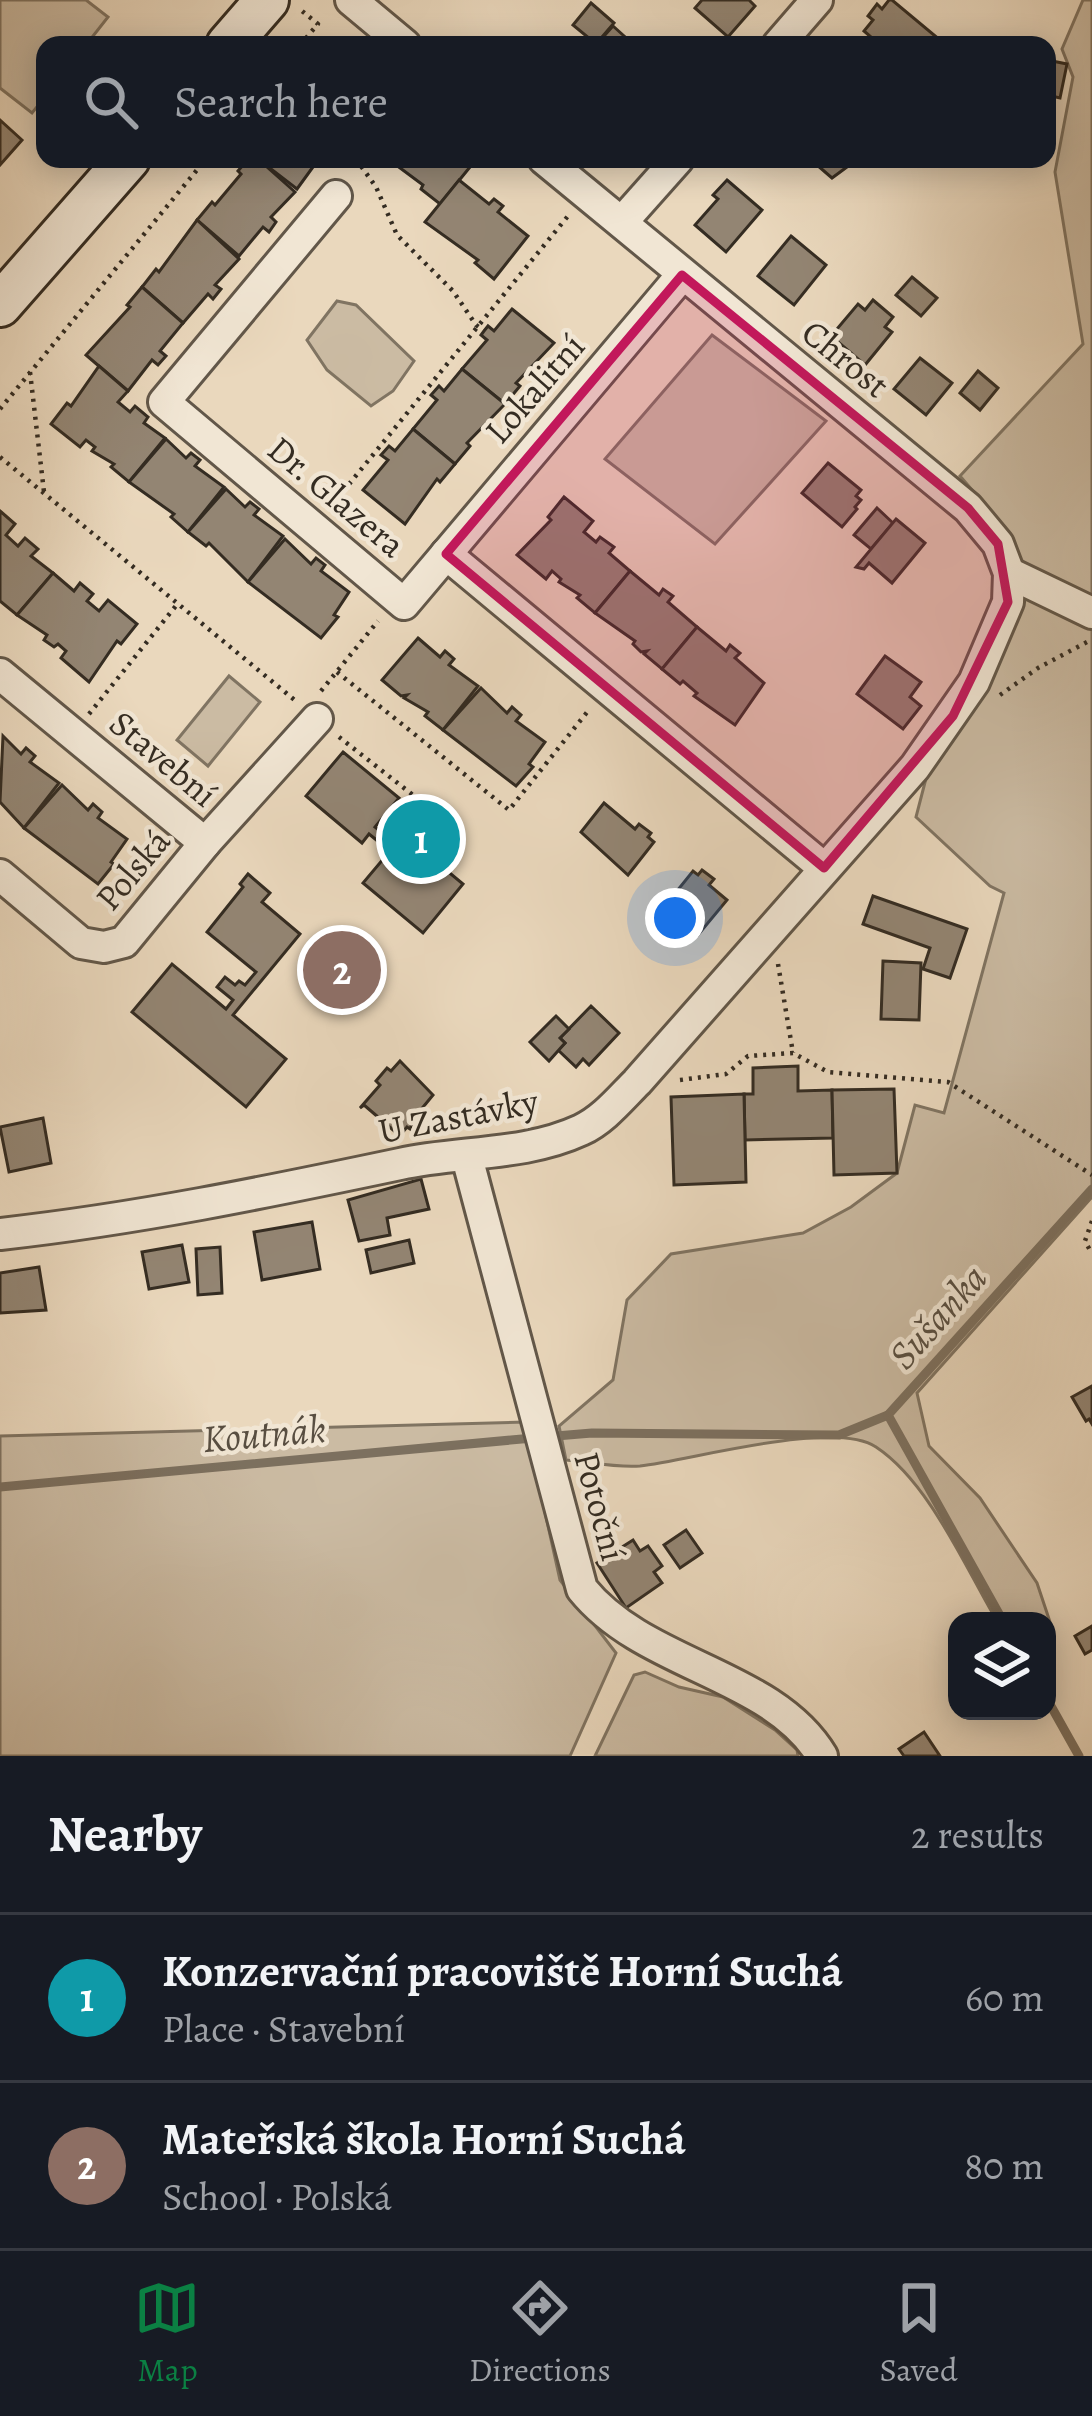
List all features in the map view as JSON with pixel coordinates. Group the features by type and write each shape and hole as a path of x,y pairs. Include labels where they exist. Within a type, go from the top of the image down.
{"main road":[{"path":"236,36 267,0"},
{"path":"0,305 120,168"}],"street":[{"path":"351,0 394,36"},
{"path":"786,36 817,0"},
{"name":"Chrost","path":"555,168 968,508 998,544 1009,573"},
{"path":"622,222 670,168"},
{"name":"Dr. Glazera","path":"336,196 164,402 404,604 446,554 824,868"},
{"name":"Lokalitní","path":"446,554 682,274"},
{"path":"1009,573 1092,613"},
{"name":"U Zastávky","path":"0,1234 206,1205 582,1130 633,1086 869,821 953,716 991,646 1008,602 1009,573"},
{"name":"Stavební","path":"0,674 205,843 312,714"},
{"name":"Polská","path":"0,875 81,943 104,947 124,942 205,843"},
{"name":"Potoční","path":"467,1156 582,1589 629,1634 766,1701 822,1756"}],"path":[{"path":"289,0 318,24 308,36"},
{"path":"0,409 199,168"},
{"path":"362,168 397,235 453,291 484,331"},
{"path":"314,528 587,194"},
{"path":"30,372 44,493"},
{"path":"0,457 418,799"},
{"path":"312,714 337,672 397,598"},
{"path":"73,734 179,602"},
{"path":"985,706 1038,668 1092,639"},
{"path":"337,672 509,810 607,688"},
{"path":"772,928 793,1053"},
{"path":"633,1086 726,1074 748,1057 793,1053 828,1072 948,1082 1089,1173"},
{"path":"1092,1221 1085,1241 1092,1254"}],"highlighted area":[{"path":"682,275 968,508 998,544 1008,602 953,716 824,868 446,554"}],"shaded area":[{"path":"0,0 86,0 108,17 93,36 36,36 36,108 32,113 0,88"},
{"path":"1083,0 1092,0 1092,1197 917,1393 929,1446 980,1498 1037,1583 1047,1612 992,1612 929,1503 876,1447 828,1437 796,1439 622,1466 566,1460 559,1426 613,1380 627,1300 671,1254 803,1233 851,1207 897,1173 915,1105 944,1113 1004,893 990,886 916,817 930,763 989,684 1015,625 1020,563 1004,527 960,476 1083,344 1055,172 1073,77 1062,49"},
{"path":"337,301 356,305 414,361 393,391 371,406 327,370 307,340"},
{"path":"712,335 826,421 715,544 605,459"},
{"path":"229,676 260,702 208,766 177,740"},
{"path":"525,1422 560,1580 616,1653 570,1756 0,1756 0,1436"},
{"path":"645,1672 679,1687 723,1697 775,1730 798,1756 595,1756 634,1675"}],"building":[{"path":"702,0 749,0 755,6 729,36 695,8"},
{"path":"892,0 935,36 870,36 864,31 873,20 868,16 877,4 882,9"},
{"path":"591,3 614,23 603,36 586,36 573,25"},
{"path":"613,26 624,36 604,36"},
{"path":"1056,62 1067,64 1060,98 1056,97"},
{"path":"0,120 22,140 0,165"},
{"path":"268,168 295,192 271,217 276,222 269,232 263,227 239,256 197,220 241,174 238,171"},
{"path":"270,168 312,168 297,189"},
{"path":"400,168 469,168 440,204 421,189 423,185"},
{"path":"820,168 846,168 832,178"},
{"path":"459,180 489,204 494,199 503,206 498,212 528,236 494,279 475,263 478,260 425,222"},
{"path":"727,180 762,210 726,252 695,225 718,199 713,195"},
{"path":"197,220 239,259 215,285 221,289 213,299 208,294 183,323 142,287 156,269 159,272"},
{"path":"791,236 826,265 794,305 758,276"},
{"path":"912,277 937,298 921,316 896,295"},
{"path":"142,287 183,323 160,351 166,356 158,365 152,360 128,391 86,355"},
{"path":"873,300 893,317 885,327 892,332 865,365 831,336 858,304 865,310"},
{"path":"512,309 554,343 516,383 520,386 505,404 462,369 487,340 481,335 488,326 494,331"},
{"path":"920,358 952,383 926,415 894,389"},
{"path":"99,366 128,391 118,402 130,412 135,406 148,417 144,423 165,438 129,482 111,467 114,464 92,451 95,447 86,440 80,447 51,424 67,403 71,406"},
{"path":"462,369 505,404 467,443 470,446 455,464 413,429 437,400 431,395 439,386 444,391"},
{"path":"978,371 998,388 980,410 960,393"},
{"path":"413,429 455,464 440,482 437,479 405,524 363,490 388,460 381,455 389,446 395,451"},
{"path":"166,439 186,458 191,453 200,460 195,466 224,487 188,532 171,517 174,514 129,482"},
{"path":"828,463 861,490 856,496 861,500 857,509 842,527 802,493"},
{"path":"226,489 245,507 250,502 259,509 254,515 283,536 248,582 209,543 206,546 188,532"},
{"path":"564,497 593,521 584,532 614,547 609,553 630,571 595,613 552,571 546,579 517,555 551,520 548,517"},
{"path":"877,508 893,523 871,549 854,535"},
{"path":"0,511 15,524 6,535 18,546 25,538 38,549 31,556 53,573 17,615 0,601"},
{"path":"896,519 925,543 892,583 869,563 864,569 856,567"},
{"path":"285,539 311,564 316,558 325,565 321,571 349,592 334,615 338,617 321,638 248,582"},
{"path":"630,571 659,595 663,589 673,596 668,602 697,627 662,669 644,654 647,651 641,652 635,641 595,613"},
{"path":"53,573 74,591 80,583 93,594 87,601 99,611 108,600 137,624 121,644 117,641 89,682 61,658 66,651 44,640 47,635 17,615"},
{"path":"697,627 726,651 730,645 740,653 735,658 764,683 735,725 662,669"},
{"path":"418,638 440,657 445,651 454,659 449,665 478,686 443,730 425,716 428,712 382,680"},
{"path":"885,656 921,682 910,697 921,706 903,729 857,694"},
{"path":"481,688 507,713 512,707 521,715 516,721 545,742 529,764 533,767 516,786 443,730"},
{"path":"3,736 21,754 26,748 35,756 30,762 59,783 24,828 0,802"},
{"path":"343,752 399,798 375,827 396,844 422,812 447,832 428,855 463,884 423,933 363,883 390,851 369,834 362,843 306,796"},
{"path":"62,785 88,810 93,804 102,812 98,818 127,839 98,884 24,828"},
{"path":"604,803 635,829 639,824 651,833 648,837 654,842 628,875 581,832"},
{"path":"702,870 714,879 709,885 727,900 698,935 664,907 693,871 698,875"},
{"path":"248,874 270,893 262,902 300,934 233,1015 286,1059 246,1107 132,1012 172,964 226,1009 233,1000 217,987 225,977 235,985 239,981 245,985 256,972 207,932"},
{"path":"873,896 967,929 950,978 923,969 930,948 863,924"},
{"path":"883,961 921,963 919,1020 881,1019"},
{"path":"591,1006 619,1033 589,1065 583,1059 576,1067 558,1050 565,1043 560,1038"},
{"path":"556,1016 569,1029 560,1038 565,1043 549,1061 530,1042"},
{"path":"400,1061 433,1095 418,1120 414,1118 410,1129 397,1139 399,1135 364,1105 360,1108 380,1085 376,1081 387,1068 391,1071"},
{"path":"798,1066 798,1091 832,1090 833,1138 745,1140 744,1094 753,1094 753,1068"},
{"path":"894,1089 897,1173 834,1175 832,1090"},
{"path":"744,1094 746,1182 674,1185 671,1097"},
{"path":"43,1118 51,1163 9,1172 0,1127"},
{"path":"421,1179 429,1209 387,1218 390,1235 359,1241 348,1200"},
{"path":"312,1222 320,1269 262,1280 254,1232"},
{"path":"409,1240 414,1263 371,1273 366,1250"},
{"path":"182,1245 189,1282 149,1289 142,1252"},
{"path":"220,1247 222,1293 198,1295 196,1249"},
{"path":"39,1267 46,1310 0,1313 0,1273"},
{"path":"1092,1386 1092,1424 1072,1397"},
{"path":"686,1530 702,1553 680,1568 664,1545"},
{"path":"633,1540 640,1551 648,1546 662,1566 654,1572 662,1583 626,1608 597,1563"},
{"path":"1092,1626 1092,1650 1085,1654 1075,1636"},
{"path":"924,1732 940,1756 904,1756 899,1749"}],"waterway":[{"name":"Sušanka","path":"998,1612 888,1415 1092,1189"},
{"name":"Koutnák","path":"556,1436 839,1435 888,1415"},
{"name":"Koutnák","path":"0,1487 533,1438"},
{"name":"Sušanka","path":"1056,1715 1079,1756"}],"place":[{"name":"Konzervační pracoviště Horní Suchá","path":"421,839"},
{"name":"Mateřská škola Horní Suchá","path":"342,970"}]}
